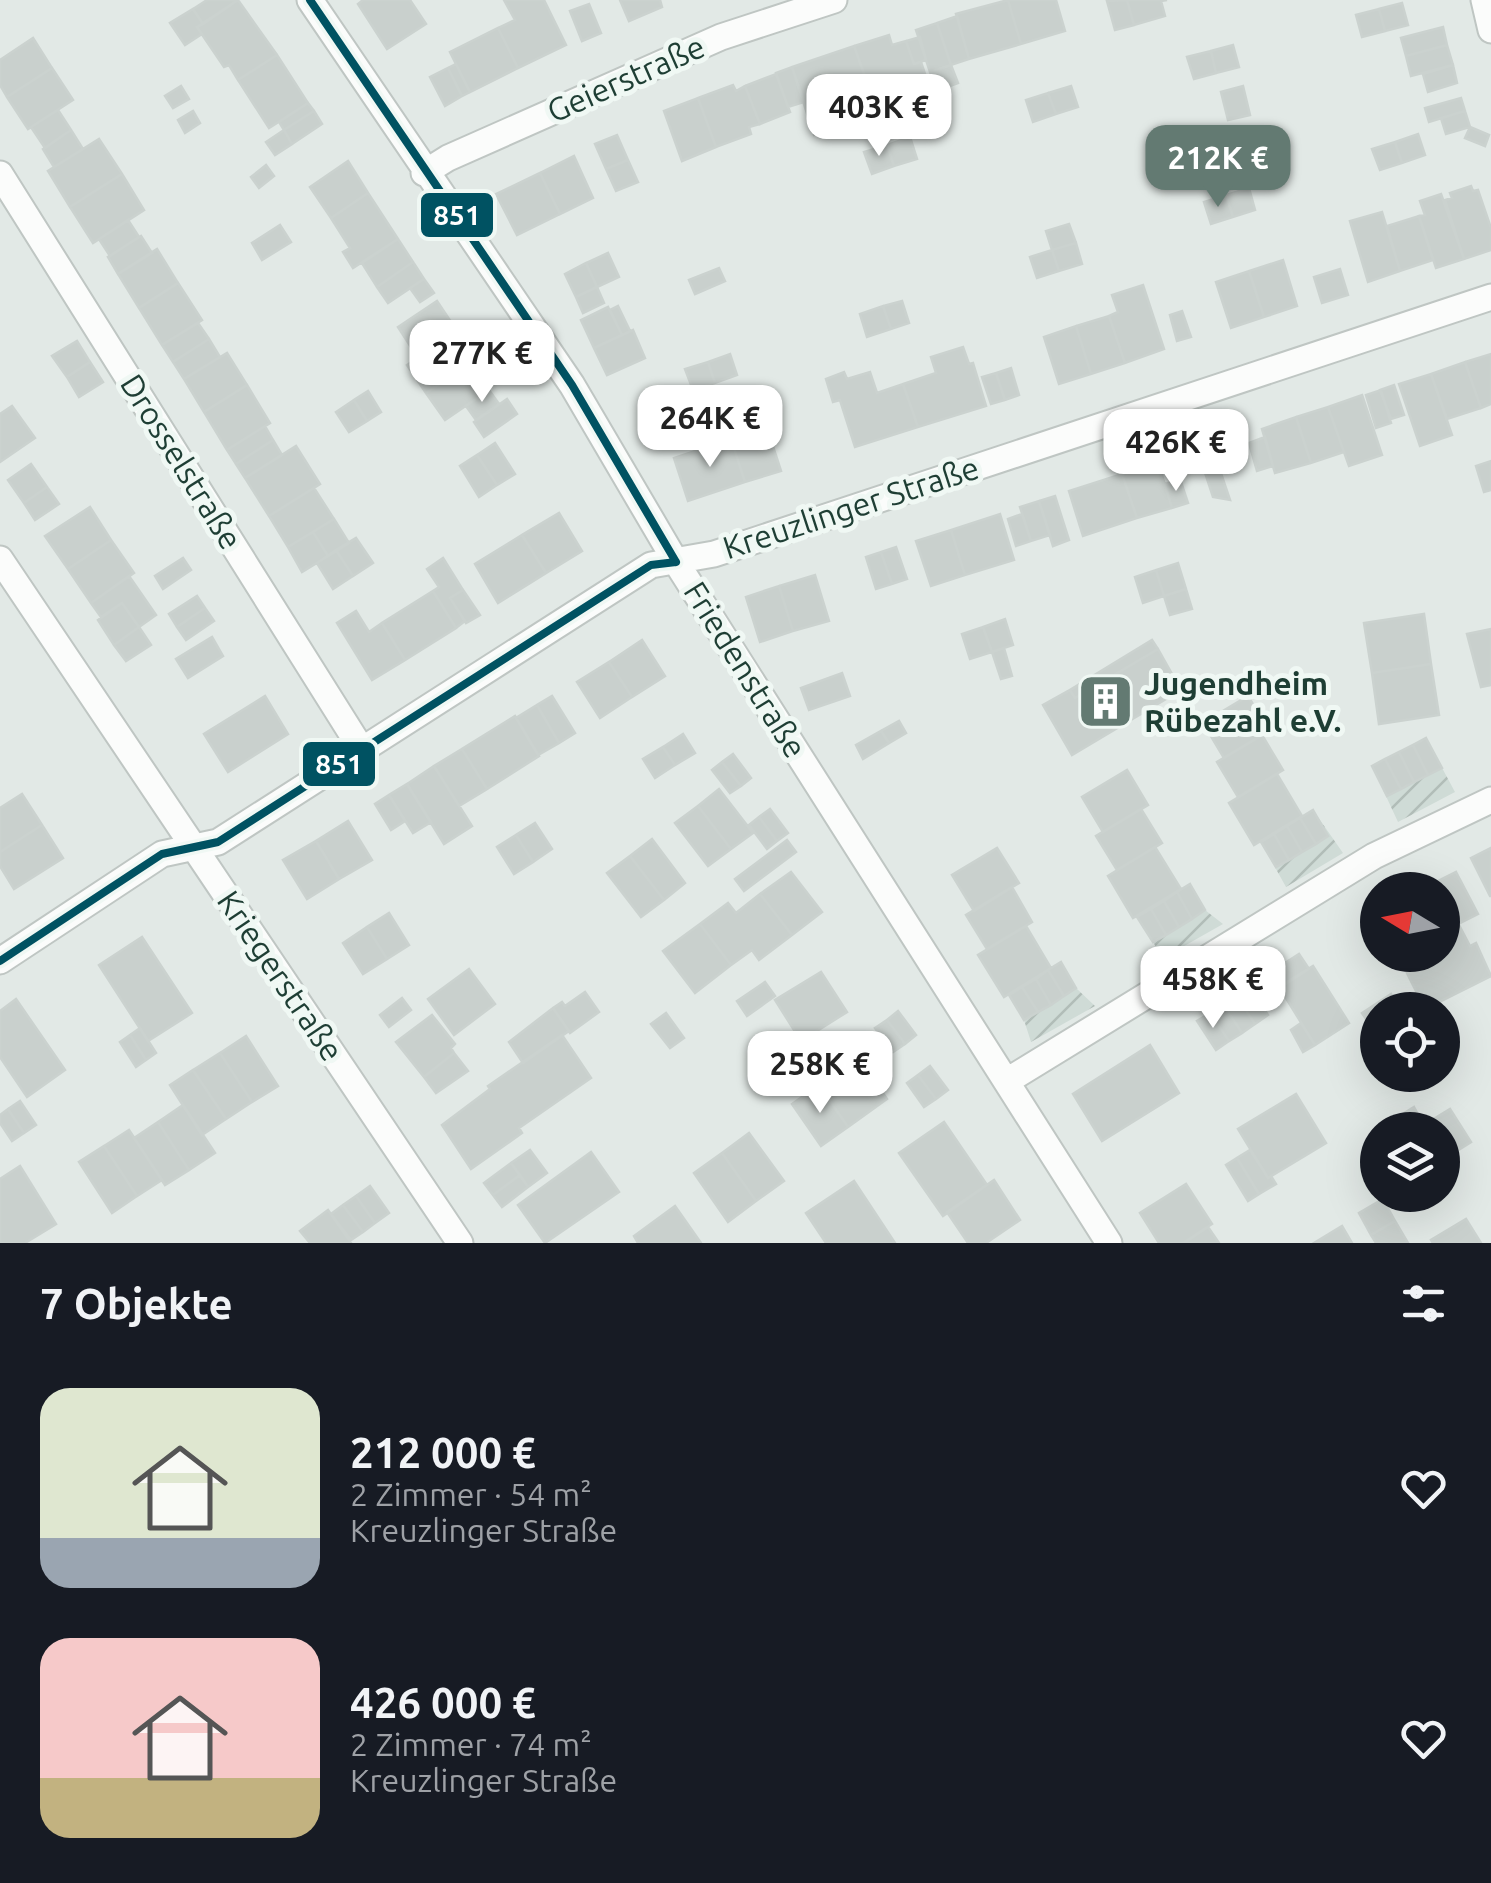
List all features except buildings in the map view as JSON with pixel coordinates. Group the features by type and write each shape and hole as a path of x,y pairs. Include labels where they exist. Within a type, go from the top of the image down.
{"street":[{"name":"Friedenstraße","path":"310,0 424,173 572,385 676,562 1007,1081 1099,1239"},
{"name":"Geierstraße","path":"424,173 448,158 722,37 834,0"},
{"path":"1484,0 1491,30"},
{"name":"Drosselstraße","path":"0,174 362,750"},
{"name":"Kreuzlinger Straße","path":"0,961 162,854 218,842 651,565 714,554 1491,297"},
{"name":"Kriegerstraße","path":"0,559 460,1243"},
{"path":"1007,1081 1374,856 1491,800"}],"shaded area":[{"path":"1426,738 1455,792 1398,822 1372,766"},
{"path":"1313,810 1343,853 1286,887 1261,842"},
{"path":"1190,884 1205,910 1223,924 1163,958 1137,917"},
{"path":"1061,962 1076,988 1095,1006 1031,1042 1009,995"}],"transit line":[{"name":"851","path":"310,0 572,385 676,562"},
{"name":"851","path":"0,961 162,854 218,842 651,565 676,562"}],"place":[{"name":"Jugendheim Rübezahl e.V.","path":"1105,702"}]}
